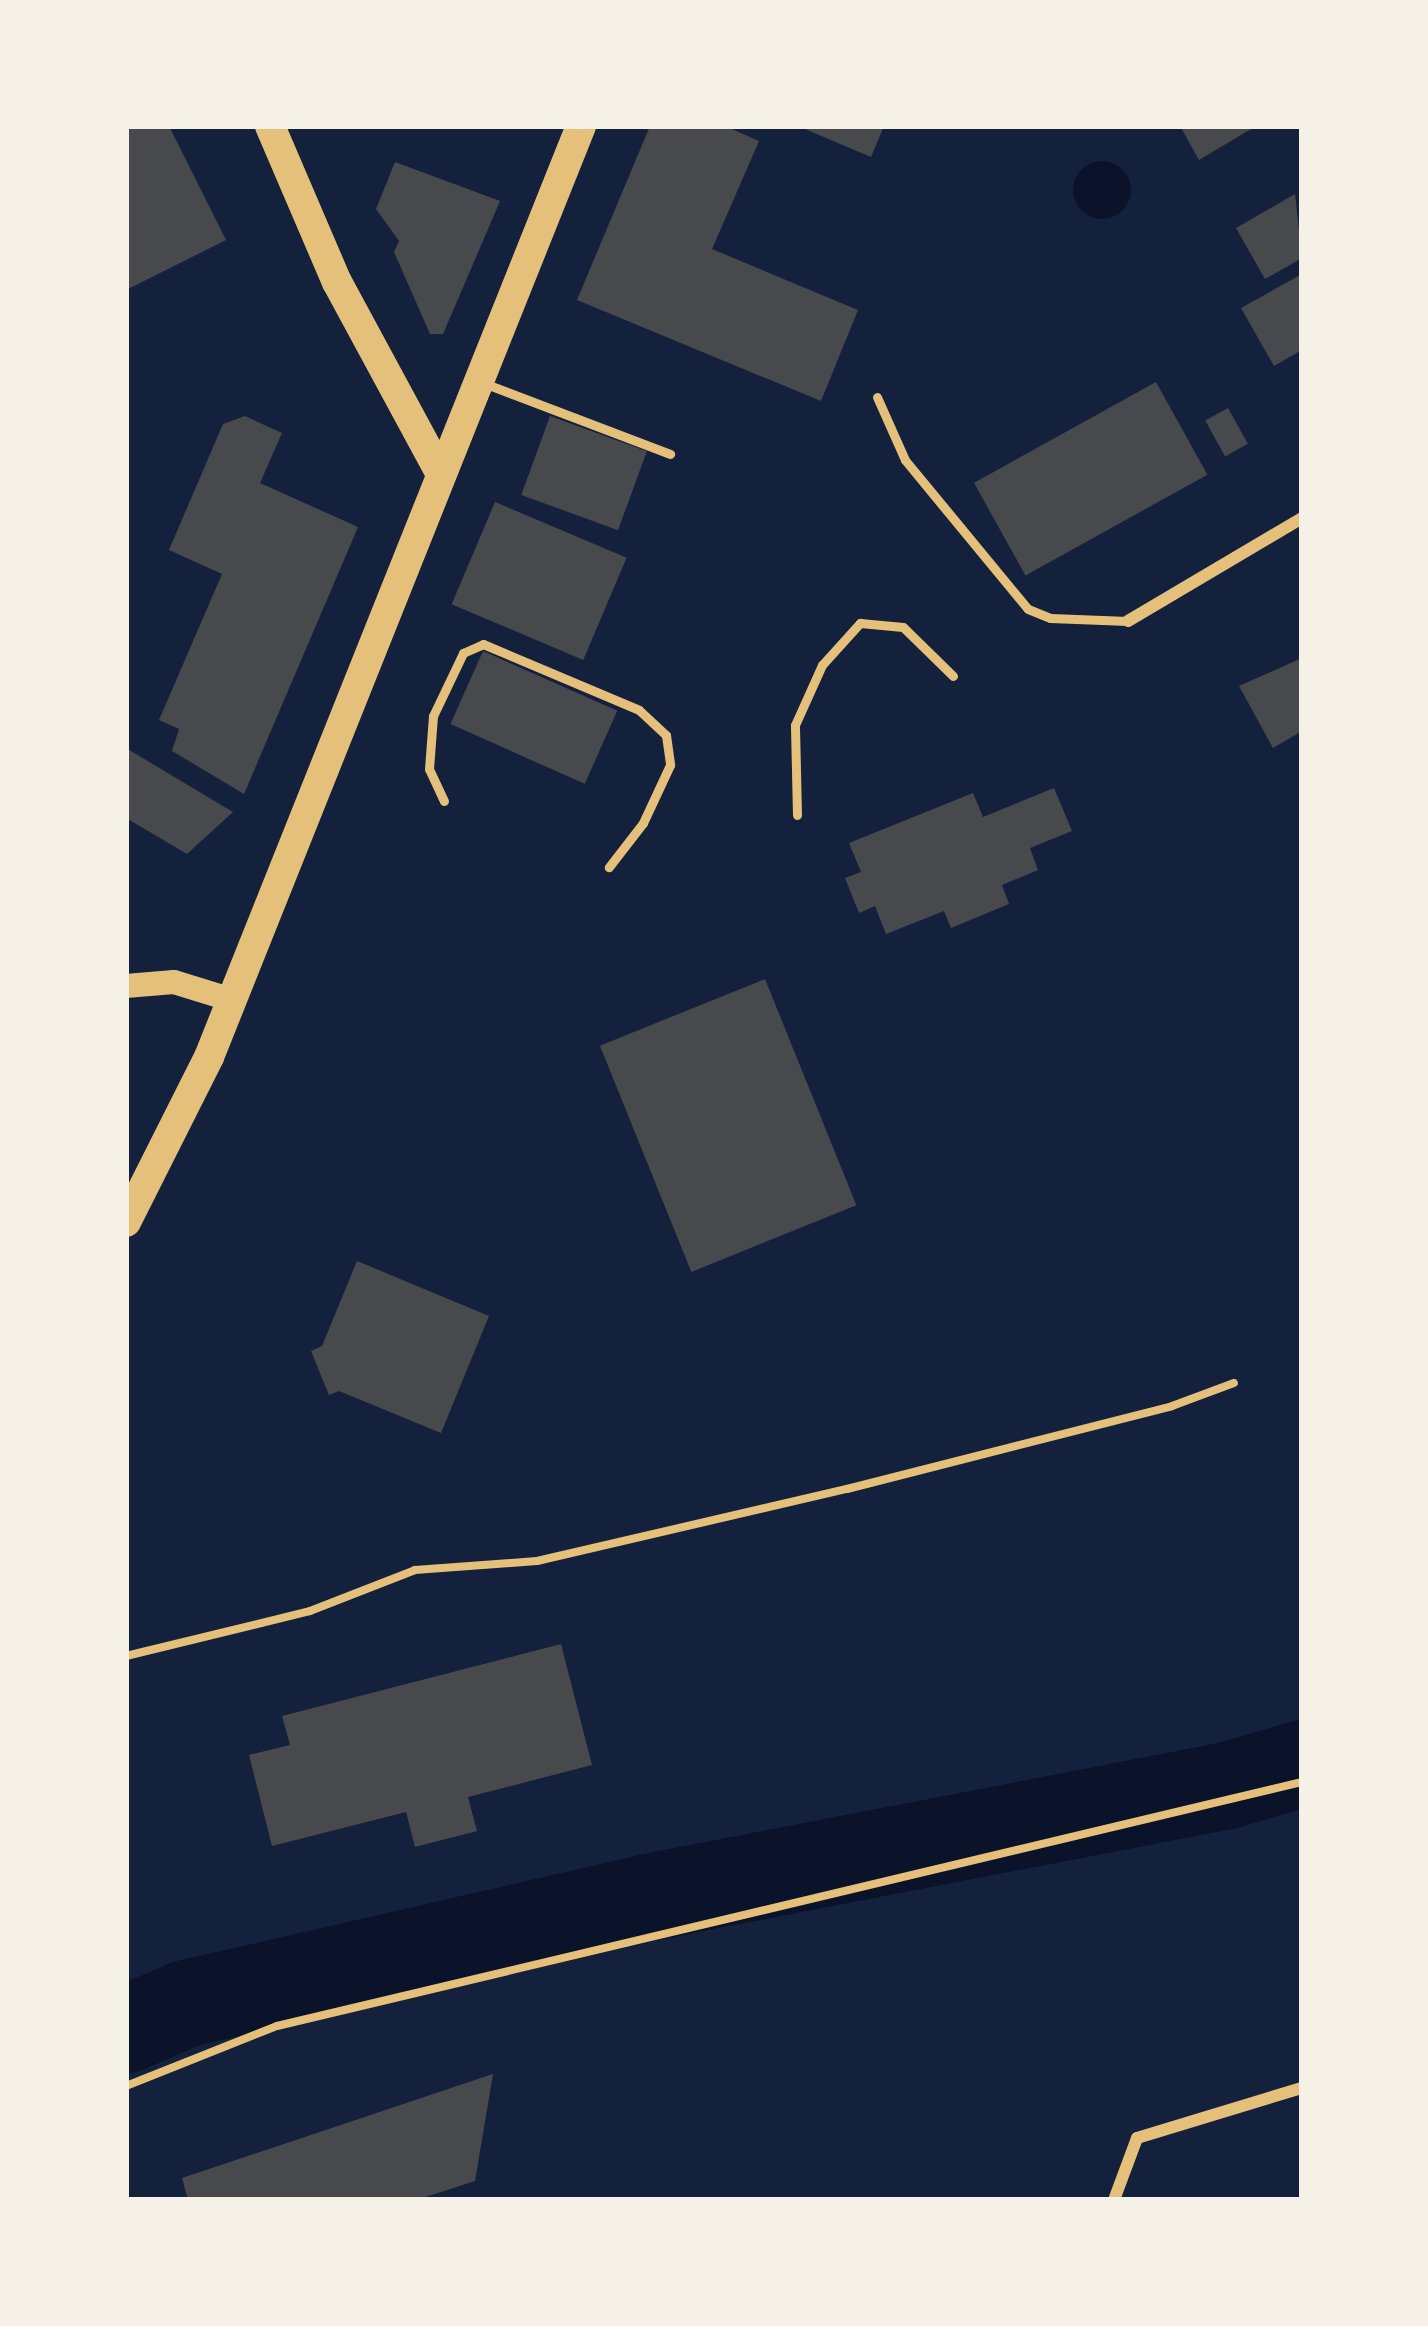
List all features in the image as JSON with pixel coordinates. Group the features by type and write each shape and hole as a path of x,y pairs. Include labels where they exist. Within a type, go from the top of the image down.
{"main road":[{"path":"270,126 347,302 439,471"},
{"path":"126,1222 232,1000 439,471 581,126"},
{"path":"126,986 174,982 232,1000"}],"street":[{"path":"1128,622 1302,518"},
{"path":"1114,2200 1137,2138 1302,2088"}],"lane":[{"path":"476,380 670,454"},
{"path":"877,397 905,460 1028,608 1050,618 1128,622"},
{"path":"797,815 795,725 822,665 860,623 903,627 953,676"},
{"path":"443,801 429,769 434,716 463,653 483,644 639,710 666,735 670,765 643,823 609,866"}],"path":[{"path":"126,1656 310,1611 415,1570 537,1561 1172,1406 1234,1383"},
{"path":"126,2086 277,2026 1302,1782"}],"water":[{"path":"1102,161 1122,170 1131,190 1122,210 1102,219 1082,210 1073,190 1082,170"}],"building":[{"path":"126,126 169,126 226,240 126,290"},
{"path":"650,126 725,126 759,141 712,249 858,310 821,401 577,300"},
{"path":"798,126 884,126 871,157"},
{"path":"1180,126 1256,126 1199,160"},
{"path":"395,162 500,201 443,334 430,334 394,252 399,241 376,209"},
{"path":"1295,194 1302,258 1265,279 1236,228"},
{"path":"1302,274 1302,350 1274,366 1241,308"},
{"path":"1156,382 1207,475 1025,576 974,483"},
{"path":"1228,408 1248,444 1225,456 1205,421"},
{"path":"245,416 282,433 260,483 358,527 244,794 172,751 179,729 159,720 222,574 169,550 223,424"},
{"path":"550,416 647,451 618,530 521,495"},
{"path":"495,502 627,558 583,660 452,604"},
{"path":"483,651 617,711 585,784 450,724"},
{"path":"1302,658 1302,731 1273,748 1239,686"},
{"path":"126,748 233,812 187,854 126,818"},
{"path":"1054,788 1072,831 1030,848 1038,870 1002,885 1009,904 951,928 944,911 886,934 875,906 859,913 845,878 861,872 849,843 973,793 983,817"},
{"path":"765,979 856,1205 691,1272 600,1046"},
{"path":"357,1261 489,1316 441,1433 339,1391 329,1395 311,1351 322,1346"},
{"path":"561,1644 592,1765 468,1797 477,1831 415,1847 406,1812 272,1846 249,1755 290,1745 282,1716"},
{"path":"493,2074 475,2181 416,2200 188,2200 182,2178"}],"waterway":[{"path":"126,2029 186,2003 647,1897 1227,1785 1302,1763"}]}
